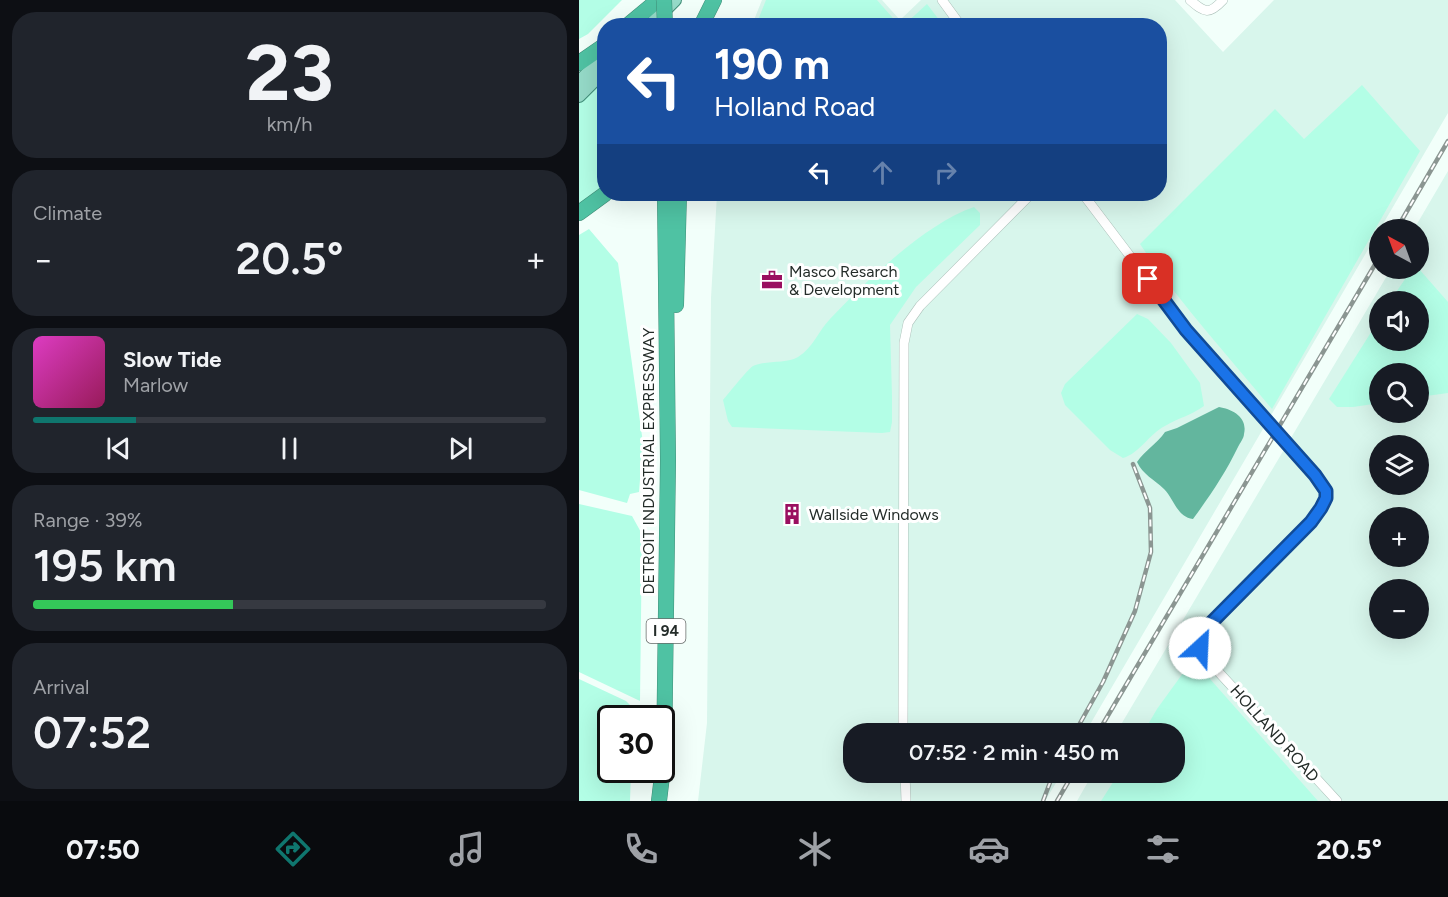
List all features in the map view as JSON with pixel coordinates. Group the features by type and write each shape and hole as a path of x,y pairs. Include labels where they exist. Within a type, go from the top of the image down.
{"highway":[{"path":"705,18 714,0"},
{"path":"637,18 657,2 662,18"},
{"path":"579,63 597,51"},
{"path":"579,213 597,200"},
{"name":"DETROIT INDUSTRIAL EXPRESSWAY","path":"659,801 664,759 667,605 665,201"},
{"path":"666,376 675,342 679,201"}],"main road":[{"path":"657,18 675,0"},
{"path":"640,18 657,2"},
{"path":"579,82 597,63"},
{"path":"579,96 597,78"}],"street":[{"path":"942,0 955,18"},
{"path":"1190,0 1208,11 1213,10 1223,0"},
{"path":"903,723 903,362 906,329 920,306 1024,201"},
{"name":"HOLLAND ROAD","path":"1088,201 1186,330 1315,475 1326,491 1326,498 1311,522 1212,622 1200,642 1203,655 1337,801"},
{"path":"905,783 906,801"}],"shaded area":[{"path":"579,0 622,0 604,18 597,18 597,25 579,39"},
{"path":"762,0 882,0 898,18 755,18"},
{"path":"766,0 877,0 893,18 759,18"},
{"path":"921,0 1175,0 1223,52 1274,0 1448,0 1448,113 1386,219 1369,219 1369,248 1091,723 843,723 843,783 1056,783 1045,801 698,801 707,723 711,298 717,201 1167,201 1167,18 902,18"},
{"path":"927,4 938,18 912,18"},
{"path":"597,82 597,193 579,207 579,101"},
{"path":"1362,85 1420,151 1381,219 1369,219 1369,240 1272,409 1187,307 1140,244 1275,109 1304,139"},
{"path":"1448,171 1448,801 1077,801 1087,783 1185,783 1185,723 1122,723 1369,306 1369,351 1429,351 1429,291 1378,291 1385,279 1429,279 1429,219 1420,219"},
{"path":"974,207 980,213 980,225 916,287 890,325 892,422 890,432 732,427 728,421 723,400 753,366 788,361 798,357 812,344 830,319 897,255 936,226"},
{"path":"589,229 618,263 643,443 639,492 630,494 627,503 579,490 579,235"},
{"path":"1405,279 1428,279 1448,302 1448,393 1429,396 1429,363 1369,363 1369,405 1337,407 1329,399 1369,335 1369,351 1429,351 1429,291 1397,291"},
{"path":"1137,314 1148,319 1171,343 1200,383 1204,406 1159,429 1134,452 1123,458 1110,450 1065,405 1061,393 1065,384"},
{"path":"1219,407 1238,415 1244,423 1244,436 1212,493 1193,519 1188,518 1179,511 1164,489 1146,474 1137,462 1165,432"},
{"path":"579,504 632,516 642,534 640,701 579,672"},
{"path":"1191,662 1195,662 1318,801 1101,801 1113,783 1185,783 1185,723 1149,723"},
{"path":"579,679 630,705 597,705 597,783 631,783 630,801 579,801"}],"railway":[{"path":"1402,219 1448,141"},
{"path":"1104,723 1369,275"},
{"path":"1080,723 1103,682 1135,611 1151,552 1150,508 1133,464"},
{"path":"1043,801 1050,783"},
{"path":"1057,801 1068,783"}],"place":[{"name":"Masco Resarch & Development","path":"772,280"},
{"name":"Wallside Windows","path":"792,514"}],"route":[{"path":"1148,279 1186,330 1315,475 1326,491 1326,498 1311,522 1212,622 1200,642 1200,648"}]}
